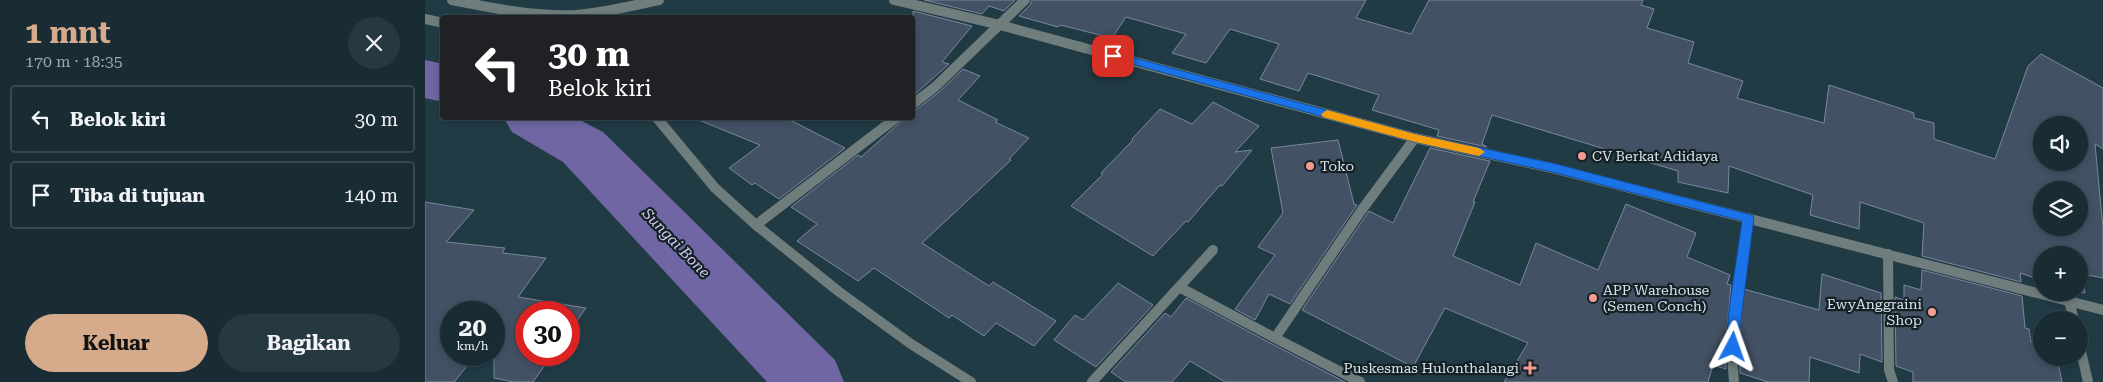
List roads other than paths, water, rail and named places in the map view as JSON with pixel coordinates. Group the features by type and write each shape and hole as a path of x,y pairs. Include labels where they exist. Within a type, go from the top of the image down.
{"street":[{"path":"452,0 509,11 543,15 577,15 659,0"},
{"path":"894,0 1000,25 1415,138 1552,168 2033,292"},
{"path":"915,103 935,88 1025,0"},
{"path":"504,15 509,11"},
{"path":"425,20 440,22"},
{"path":"659,120 715,188 756,225 838,291 911,344 971,382"},
{"path":"756,225 892,120"},
{"path":"1275,338 1361,211 1415,138"},
{"path":"1734,382 1731,366 1735,309 1748,218"},
{"path":"1092,382 1213,250"},
{"path":"1888,254 1889,370 1893,382"},
{"path":"1179,287 1360,382"},
{"path":"2072,311 2069,301 2103,310"},
{"path":"2084,366 2088,382"}],"waterway":[{"name":"Sungai Bone","path":"425,79 440,82"},
{"name":"Sungai Bone","path":"535,120 583,147 811,382"}],"place":[{"name":"CV Berkat Adidaya","path":"1582,156"},
{"name":"Toko","path":"1310,166"},
{"name":"APP Warehouse (Semen Conch)","path":"1593,298"},
{"name":"EwyAnggraini Shop","path":"1932,312"},
{"name":"Puskesmas Hulonthalangi","path":"1530,368"}]}
